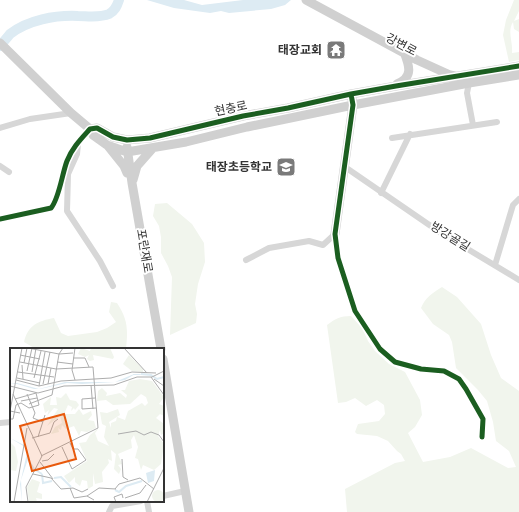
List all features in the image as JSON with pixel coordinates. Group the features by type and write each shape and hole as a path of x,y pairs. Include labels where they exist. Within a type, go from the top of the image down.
{"street":[{"path":"306,0 334,12"},
{"path":"317,0 334,12"},
{"name":"강변로","path":"334,12 404,52 465,79"},
{"name":"강변로","path":"334,12 449,73"},
{"name":"현충로","path":"0,43 71,113 90,128 93,135 107,145 127,152 152,149 186,142 519,66"},
{"path":"382,89 403,82 408,76 409,68 404,52"},
{"name":"현충로","path":"90,128 96,128 112,137 127,140 150,138 243,116 351,94 465,79 519,75"},
{"path":"465,79 473,125"},
{"path":"351,94 353,105 335,234 338,258 355,311 380,349 395,362 421,369 444,371 458,379 466,389 482,419 482,437"},
{"path":"288,108 290,118"},
{"path":"0,128 30,119 71,113"},
{"path":"392,138 410,134 497,122"},
{"path":"0,219 52,208 56,203 61,179 72,149 78,144 90,128"},
{"path":"381,192 410,134"},
{"name":"포란재로","path":"127,140 127,152 132,183 161,348"},
{"path":"78,144 77,154 68,174 67,211 100,261 113,286"},
{"path":"107,145 124,166 132,183"},
{"path":"132,183 137,166 152,149"},
{"path":"0,166 9,172"},
{"name":"방강골길","path":"345,167 441,233 519,280"},
{"path":"496,265 513,205 519,199"},
{"path":"246,260 269,248 309,241 322,245 335,234"},
{"path":"164,369 167,399 189,512"},
{"path":"0,423 10,422"},
{"path":"164,496 185,491"},
{"path":"109,512 112,506 135,502"},
{"path":"147,502 149,512"}],"shaded area":[{"path":"147,0 184,0 202,5 243,0 291,0 285,5 271,9 229,13 221,11 210,13 174,8"},
{"path":"514,0 519,0 519,11 514,21 519,19 519,32 514,29 513,22 510,33 512,53 519,52 519,60 509,62 503,35 506,20"},
{"path":"167,203 192,224 204,243 205,262 198,284 195,304 197,314 196,323 170,335 172,277 161,253 159,226 153,216 155,204"},
{"path":"442,287 457,297 481,324 491,355 501,378 519,391 519,512 347,512 345,489 395,463 405,461 401,454 388,441 377,436 357,434 355,432 358,424 379,421 385,414 384,405 377,400 366,406 355,398 346,402 338,403 327,325 341,317 351,316 362,328 375,351 389,364 405,372 420,400 422,415 415,427 408,433 423,462 450,457 471,448 508,468 516,467 509,451 496,441 493,422 487,401 456,368 452,342 449,335 433,324 421,308 429,296"},
{"path":"111,302 117,303 125,320 127,330 126,348 34,348 24,342 28,332 34,325 54,318 61,333 68,336 97,332 116,322 109,312"}],"waterway":[{"path":"0,46 10,34 25,25 42,19 60,16 102,16 111,13 117,6 119,0"}],"cycle path":[{"path":"0,219 51,208 56,199 69,156 90,129 97,128 113,137 127,140 150,138 243,116 351,94 519,66"},
{"path":"351,94 353,105 335,234 338,258 355,311 380,349 395,362 421,369 444,371 459,379 483,419 482,437"}],"place":[{"name":"태장교회","path":"336,50"},
{"name":"태장초등학교","path":"286,167"}]}
